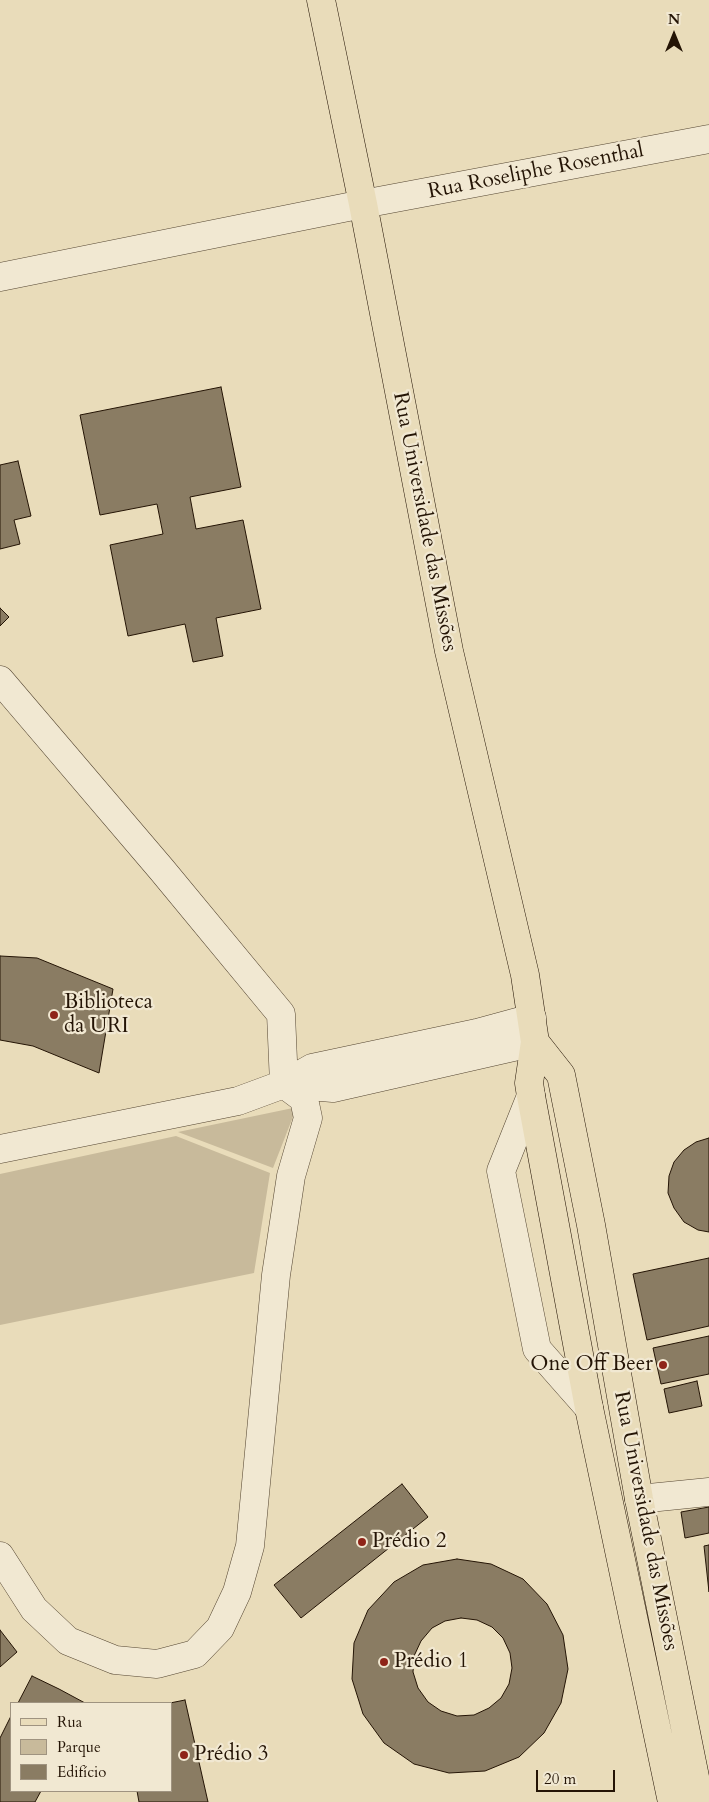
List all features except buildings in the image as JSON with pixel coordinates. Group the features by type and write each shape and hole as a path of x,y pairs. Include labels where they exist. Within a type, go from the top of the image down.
{"main road":[{"name":"Rua Universidade das Missões","path":"321,0 363,204 449,651 525,976 533,1030 529,1083 531,1096 589,1408 672,1802"},
{"name":"Rua Universidade das Missões","path":"533,1030 561,1075 591,1225 638,1499 700,1802"}],"street":[{"name":"Rua Roseliphe Rosenthal","path":"0,277 363,204 709,139"},
{"path":"0,680 162,870 281,1014 284,1084"},
{"path":"0,1149 238,1101 284,1084 333,1088 533,1030"},
{"path":"0,1556 34,1609 68,1641 115,1660 157,1664 195,1654 220,1628 237,1592 250,1546 276,1275 291,1176 308,1118 304,1099 284,1084"},
{"path":"531,1096 501,1171 537,1349 589,1408"},
{"path":"638,1499 709,1492"}],"green space":[{"path":"293,1108 296,1109 273,1168 178,1132"},
{"path":"176,1136 270,1173 254,1273 0,1325 0,1174"}],"place":[{"name":"Biblioteca da URI","path":"54,1015"},
{"name":"One Off Beer","path":"663,1365"},
{"name":"Prédio 2","path":"362,1542"},
{"name":"Prédio 1","path":"384,1662"},
{"name":"Prédio 3","path":"184,1755"}]}
